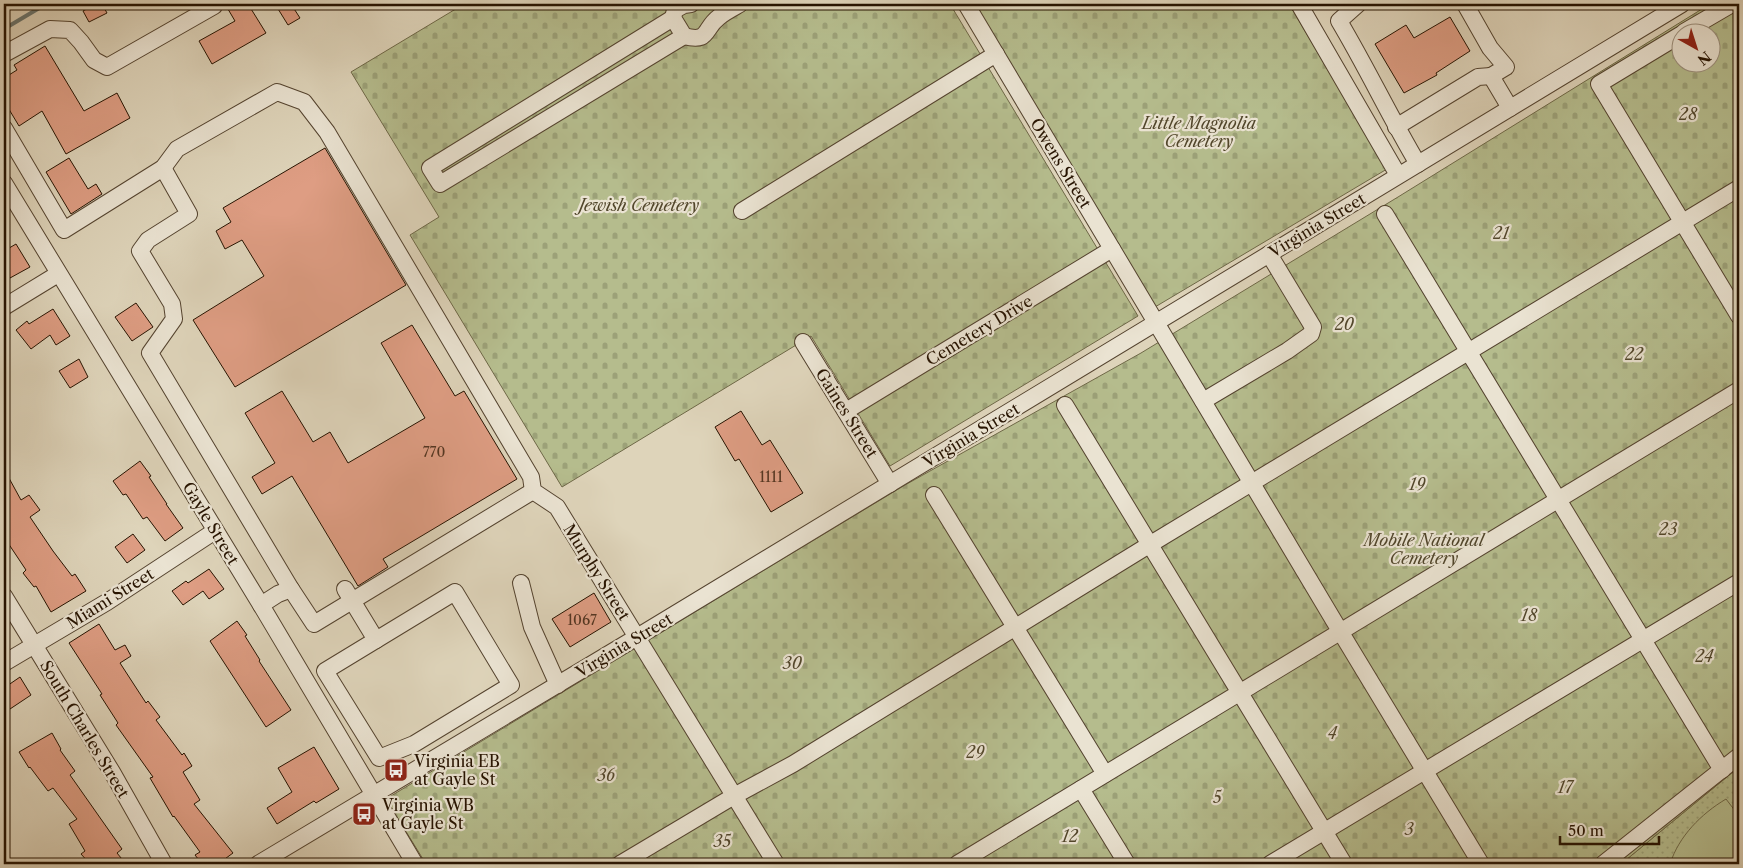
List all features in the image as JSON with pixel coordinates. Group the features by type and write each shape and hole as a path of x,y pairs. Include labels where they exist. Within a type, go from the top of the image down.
{"street":[{"path":"684,36 440,184 430,168 672,18 675,10 684,5 691,4"},
{"path":"672,18 684,36 695,39 703,37 718,17 740,4"},
{"name":"Owens Street","path":"966,4 1481,864"},
{"path":"1299,4 1398,175"},
{"path":"1358,4 1339,21 1364,63 1396,127 1418,164"},
{"path":"1396,127 1478,77 1491,76 1506,67 1490,48 1465,4"},
{"name":"Virginia Street","path":"258,864 558,685 1682,4"},
{"path":"1701,22 1732,4"},
{"path":"4,54 50,30 70,30 94,60 107,67 214,6"},
{"path":"1670,41 1599,84 1739,316"},
{"path":"742,211 996,54"},
{"path":"1343,78 1364,63"},
{"path":"1491,76 1510,108"},
{"path":"4,128 64,230 163,168 177,149 277,92 304,102 327,132 531,477 533,491 349,595 314,624 291,589 150,353 174,319 172,304 140,251 148,240 189,214 163,168"},
{"name":"Gayle Street","path":"4,183 261,605 415,864"},
{"path":"620,864 734,796 793,764 1149,545 1739,188"},
{"path":"1385,214 1722,770"},
{"name":"Cemetery Drive","path":"846,411 1112,249"},
{"path":"1203,401 1287,351 1311,334 1313,327 1269,254"},
{"path":"4,307 58,274"},
{"name":"Gaines Street","path":"803,342 890,484"},
{"path":"957,864 1739,390"},
{"path":"1065,405 1344,864"},
{"name":"Murphy Street","path":"533,491 557,507 776,864"},
{"path":"934,495 1105,774"},
{"name":"Miami Street","path":"4,664 107,602 215,530"},
{"path":"1270,864 1739,582"},
{"path":"521,583 532,627 558,685"},
{"path":"261,605 278,594 291,589"},
{"path":"455,592 511,685 414,744 378,758 325,671 376,640 455,592"},
{"path":"349,595 376,640"},
{"name":"South Charles Street","path":"4,596 112,772 164,864"},
{"path":"1603,864 1739,756"},
{"path":"1081,789 1127,864"}],"green space":[{"name":"Jewish Cemetery","path":"464,4 950,4 1138,316 890,466 811,336 562,487 410,235 439,217 351,72"},
{"name":"Little Magnolia Cemetery","path":"975,4 1289,4 1387,169 1155,307"},
{"name":"Mobile National Cemetery","path":"1710,4 1739,4 1739,767 1621,864 426,864 386,799 905,485 1141,353 1670,29 1670,72 1720,72 1720,22 1681,22"},
{"path":"1739,767 1739,864 1621,864"},
{"path":"1726,799 1739,816 1739,864 1670,864 1685,835 1700,819"}],"building":[{"path":"96,4 102,4 107,13 89,22 83,11"},
{"path":"225,4 248,4 266,33 212,64 199,41 235,21"},
{"path":"275,4 291,4 300,18 288,25"},
{"path":"1450,17 1470,51 1436,73 1437,75 1404,93 1375,44 1406,25 1414,38"},
{"path":"45,46 84,111 117,93 130,118 66,154 42,111 19,126 4,101 4,78 17,70 14,65"},
{"path":"325,148 406,285 235,387 193,320 264,276 242,240 225,249 216,231 231,222 223,208"},
{"path":"69,158 88,189 96,184 102,194 71,214 46,172"},
{"path":"16,244 30,267 10,278 4,267 4,251"},
{"path":"136,303 153,327 132,341 115,317"},
{"path":"53,309 70,336 56,345 50,335 31,349 16,330 27,321 29,324"},
{"path":"412,325 455,396 464,391 517,479 383,559 388,567 358,586 292,476 262,494 252,477 275,463 245,413 282,391 313,442 330,432 348,463 425,418 381,343"},
{"path":"79,359 88,377 70,388 59,371"},
{"path":"741,411 762,445 770,440 803,493 771,512 739,459 735,461 715,427"},
{"path":"140,461 183,528 165,541 147,517 143,519 126,494 123,495 113,481"},
{"path":"4,469 21,500 29,495 40,510 30,517 53,551 72,576 75,574 86,591 51,612 36,586 34,587 23,573 26,570 4,537"},
{"path":"133,534 145,550 127,563 115,547"},
{"path":"209,569 224,589 209,599 203,591 183,605 172,591"},
{"path":"594,593 611,622 570,647 552,619"},
{"path":"237,621 247,635 245,636 259,661 291,710 266,727 210,641"},
{"path":"99,624 115,650 125,645 131,656 120,663 146,703 148,701 160,717 156,720 182,755 184,753 192,766 183,772 200,800 194,804 233,853 218,864 202,864 195,855 200,852 173,817 150,778 153,777 116,725 118,723 100,695 102,694 69,643"},
{"path":"20,677 31,695 4,713 4,688"},
{"path":"52,733 60,750 75,771 70,775 122,849 117,853 126,864 90,864 81,854 85,851 69,824 77,819 53,788 48,791 29,768 19,752"},
{"path":"314,747 339,789 316,803 314,801 277,824 267,808 292,792 278,768"}],"waterway":[{"path":"4,29 46,4"}],"railway":[{"path":"4,11 16,4"}],"place":[{"name":"Virginia EB at Gayle St","path":"396,770"},
{"name":"Virginia WB at Gayle St","path":"364,814"}],"park label":[{"name":"28","path":"1688,114"},
{"name":"21","path":"1501,233"},
{"name":"20","path":"1344,324"},
{"name":"22","path":"1634,354"},
{"name":"19","path":"1417,484"},
{"name":"23","path":"1668,529"},
{"name":"18","path":"1529,615"},
{"name":"24","path":"1704,656"},
{"name":"30","path":"792,663"},
{"name":"4","path":"1332,733"},
{"name":"29","path":"975,752"},
{"name":"36","path":"606,775"},
{"name":"17","path":"1565,787"},
{"name":"5","path":"1217,797"},
{"name":"3","path":"1409,829"},
{"name":"12","path":"1070,836"},
{"name":"35","path":"722,841"}]}
